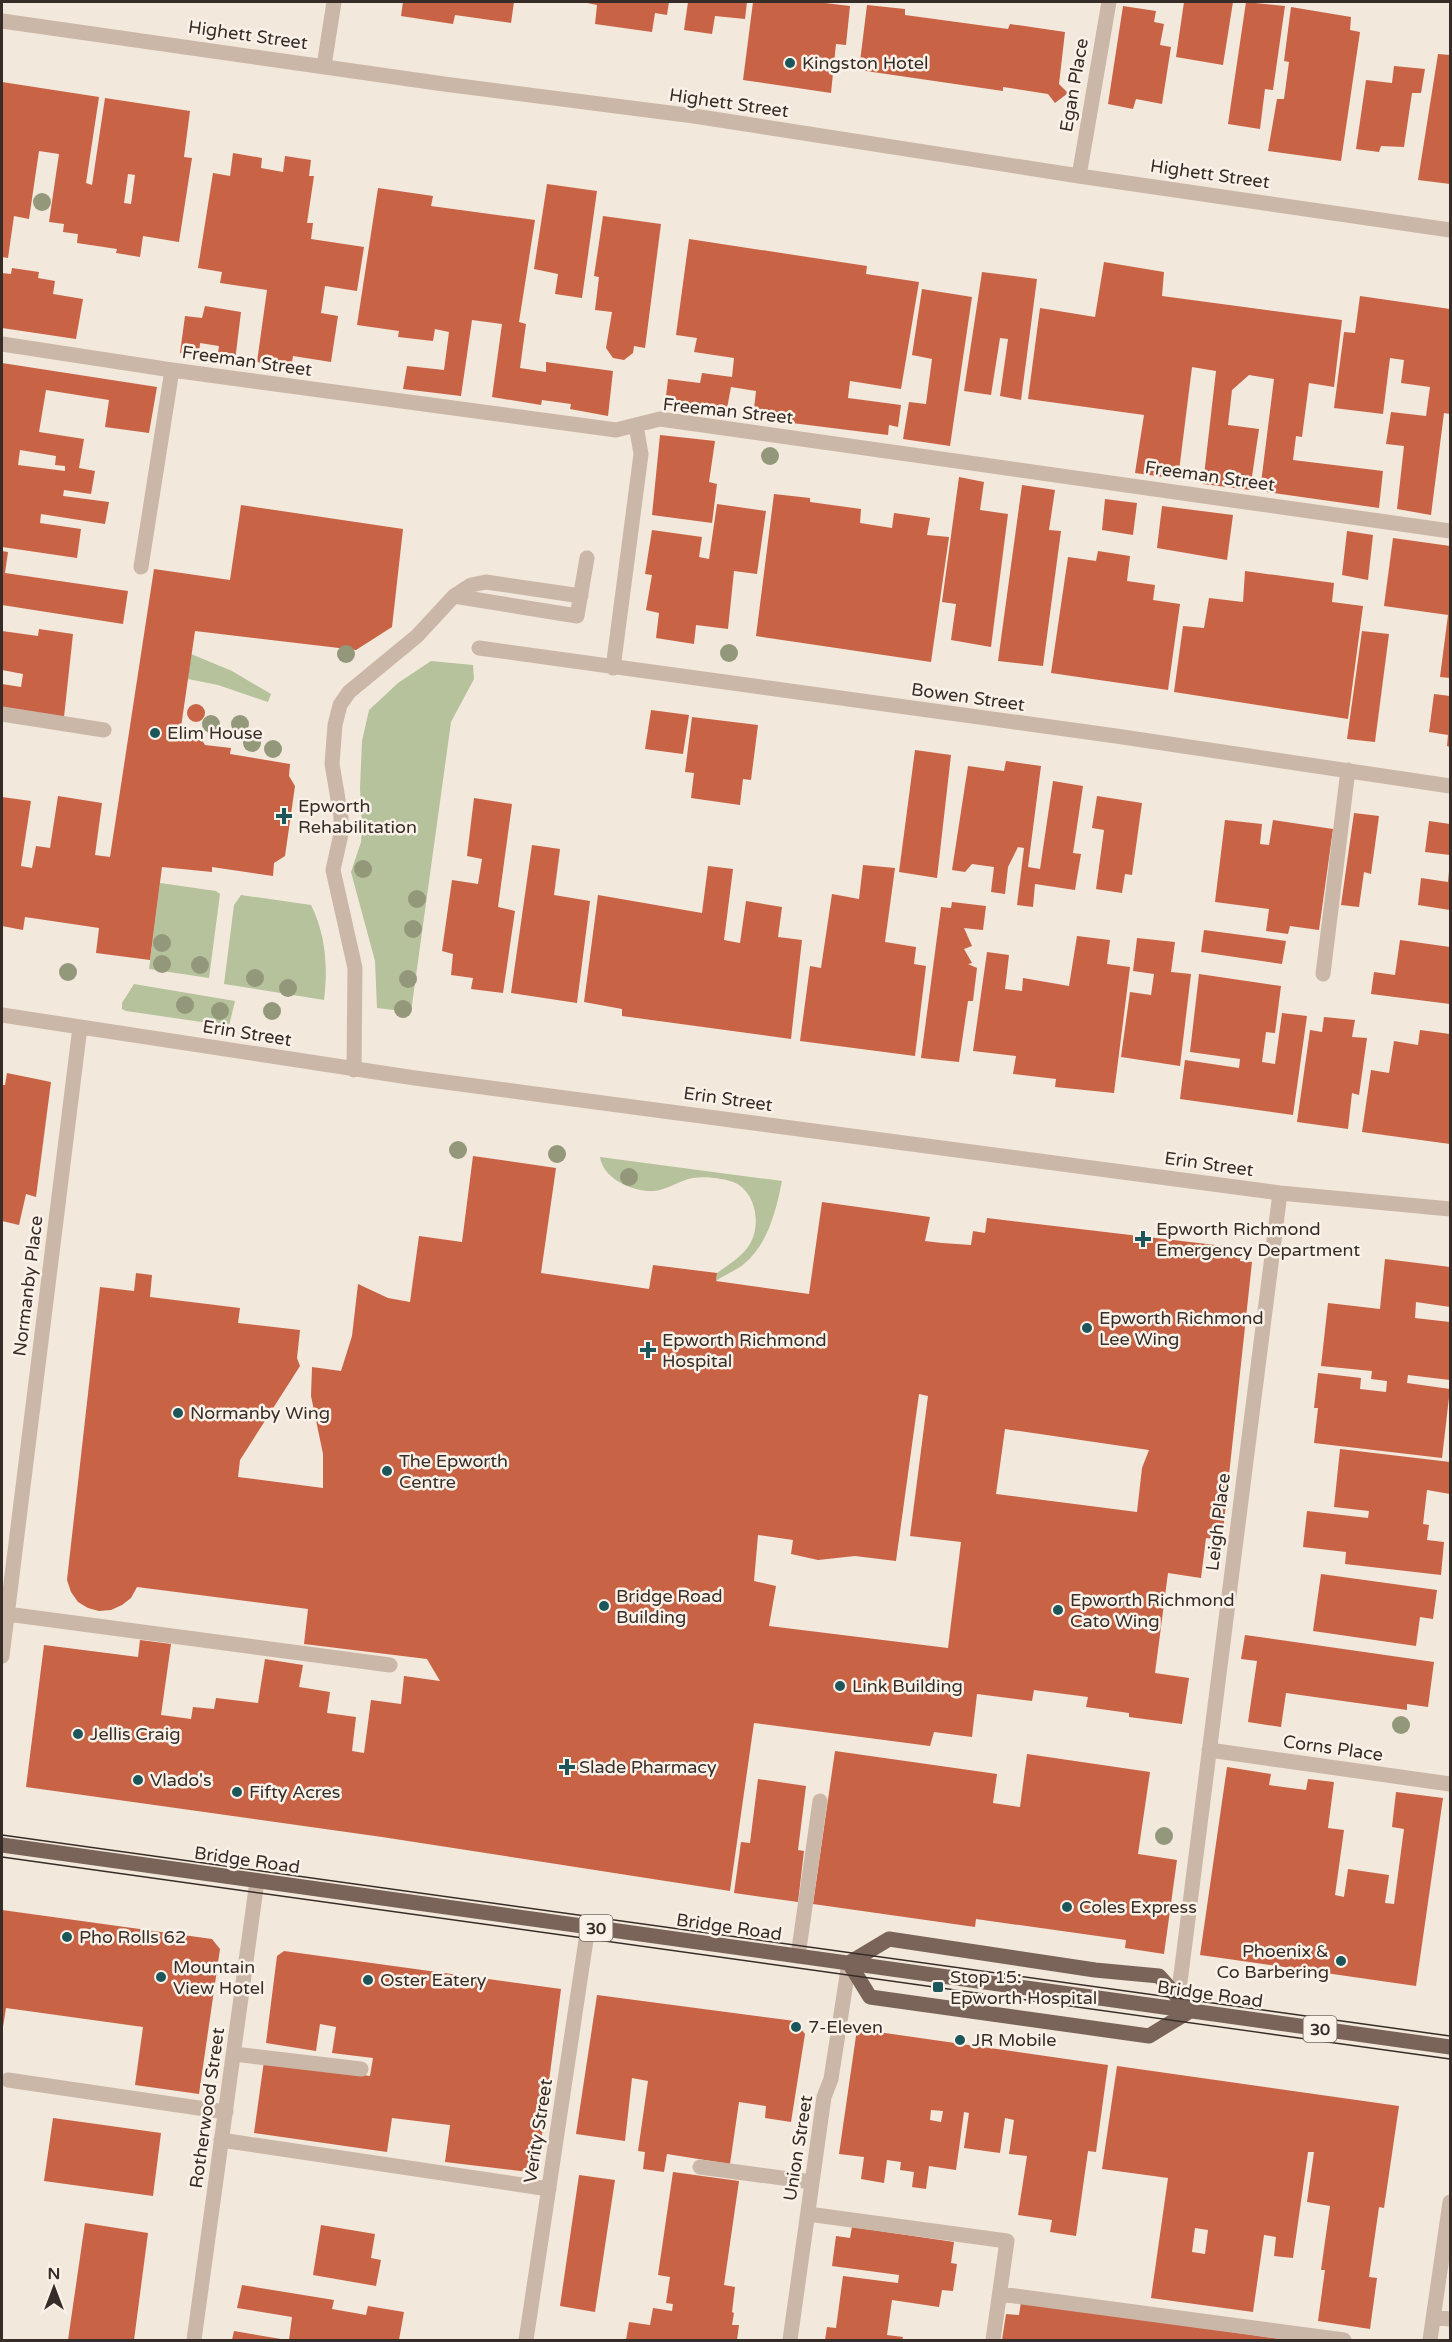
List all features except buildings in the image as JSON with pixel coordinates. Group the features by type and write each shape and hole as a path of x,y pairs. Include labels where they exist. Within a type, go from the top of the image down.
{"main road":[{"name":"Bridge Road","path":"2,1845 1450,2048"},
{"path":"889,1940 1095,1970 1159,1976 1190,2011 1149,2036 919,2005 870,1997 849,1963 889,1940"}],"street":[{"path":"324,66 334,2"},
{"name":"Egan Place","path":"1079,176 1109,2"},
{"name":"Highett Street","path":"2,21 694,116 1079,176 1450,230"},
{"name":"Freeman Street","path":"2,344 172,370 616,430 660,420 672,421 1450,531"},
{"path":"141,567 172,370"},
{"path":"613,668 641,454 636,425"},
{"path":"354,1070 355,968 333,870 341,834 341,817 332,764 338,710 348,692 417,636 454,596 578,616 587,558"},
{"name":"Bowen Street","path":"479,648 1450,786"},
{"path":"2,714 104,730"},
{"path":"1323,974 1348,770"},
{"name":"Erin Street","path":"2,1015 354,1070 1280,1193 1450,1209"},
{"name":"Normanby Place","path":"2,1656 80,1027"},
{"name":"Leigh Place","path":"1178,1998 1280,1193"},
{"path":"7,1614 390,1665"},
{"name":"Corns Place","path":"1209,1750 1450,1784"},
{"path":"798,1956 820,1801"},
{"name":"Rotherwood Street","path":"194,2340 257,1881"},
{"name":"Verity Street","path":"526,2340 588,1927"},
{"name":"Union Street","path":"790,2340 824,2097 831,2079 849,1963"},
{"path":"234,2055 361,2069"},
{"path":"8,2080 226,2112"},
{"path":"221,2140 549,2189"},
{"path":"700,2167 812,2182"},
{"path":"1430,2340 1450,2202"},
{"path":"808,2214 1007,2241 993,2340"},
{"path":"1000,2294 1344,2340"},
{"path":"1434,2317 1450,2319"}],"green space":[{"path":"191,654 232,671 271,694 268,702 218,685 188,679"},
{"path":"431,661 473,665 474,679 451,722 411,1012 377,1008 375,961 351,872 361,842 362,741 369,710 398,683"},
{"path":"160,883 216,891 220,894 209,978 149,969"},
{"path":"241,895 311,905 320,928 325,952 324,1000 224,984 234,905"},
{"path":"134,984 235,1001 229,1026 126,1011 122,1009 122,1003"},
{"path":"600,1157 782,1181 774,1215 759,1247 744,1264 716,1281 717,1273 742,1254 753,1238 756,1219 751,1199 746,1191 730,1181 707,1177 688,1179 654,1191 637,1189 613,1178 602,1165"}],"tram line":[{"path":"2,1835 1450,2036"},
{"path":"2,1857 1450,2059"}],"place":[{"name":"Kingston Hotel","path":"790,63"},
{"name":"Elim House","path":"155,733"},
{"name":"Epworth Rehabilitation","path":"284,816"},
{"name":"Epworth Richmond Emergency Department","path":"1143,1239"},
{"name":"Epworth Richmond Lee Wing","path":"1087,1328"},
{"name":"Epworth Richmond Hospital","path":"648,1350"},
{"name":"Normanby Wing","path":"178,1413"},
{"name":"The Epworth Centre","path":"387,1471"},
{"name":"Bridge Road Building","path":"604,1606"},
{"name":"Epworth Richmond Cato Wing","path":"1058,1610"},
{"name":"Link Building","path":"840,1686"},
{"name":"Jellis Craig","path":"78,1734"},
{"name":"Slade Pharmacy","path":"567,1767"},
{"name":"Vlado's","path":"138,1780"},
{"name":"Fifty Acres","path":"237,1792"},
{"name":"Coles Express","path":"1067,1907"},
{"name":"Pho Rolls 62","path":"67,1937"},
{"name":"Phoenix & Co Barbering","path":"1341,1961"},
{"name":"Mountain View Hotel","path":"161,1977"},
{"name":"Oster Eatery","path":"368,1980"},
{"name":"Stop 15: Epworth Hospital","path":"938,1987"},
{"name":"7-Eleven","path":"796,2027"},
{"name":"JR Mobile","path":"960,2040"}]}
